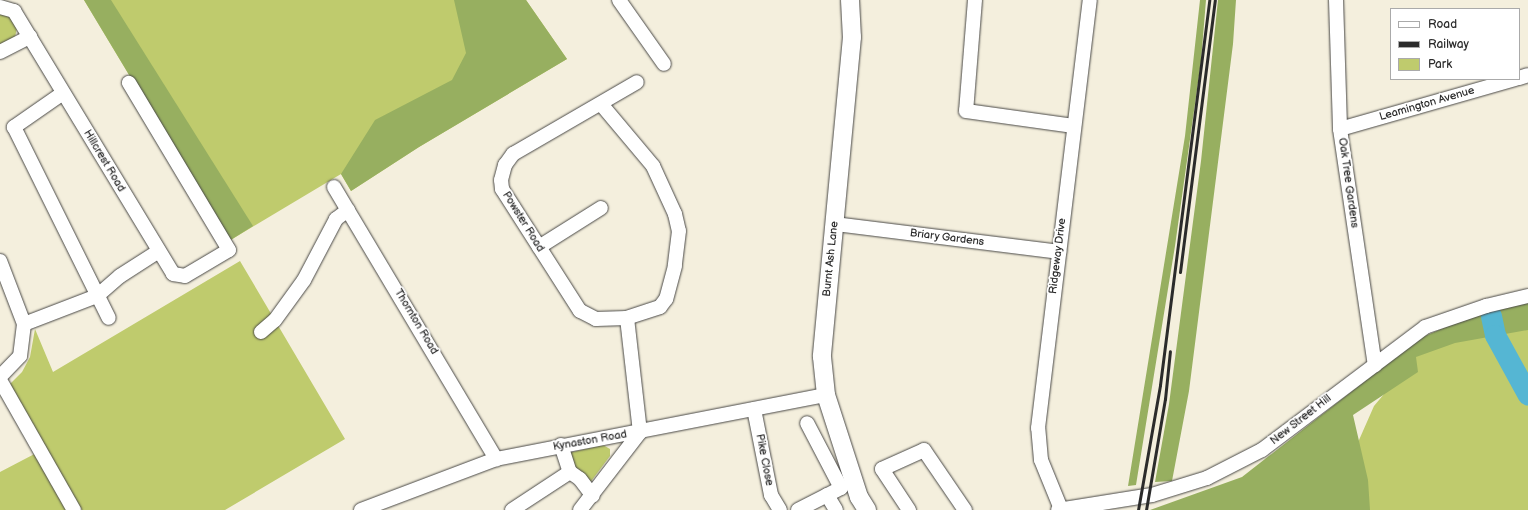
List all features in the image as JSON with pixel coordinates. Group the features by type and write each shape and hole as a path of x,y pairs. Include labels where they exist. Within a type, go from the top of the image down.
{"main road":[{"name":"Burnt Ash Lane","path":"850,0 852,38 822,357 826,395 859,497 867,510"}],"street":[{"path":"618,0 664,64"},
{"path":"975,0 966,111 1074,126"},
{"name":"Ridgeway Drive","path":"1060,509 1041,460 1038,428 1090,0"},
{"name":"Oak Tree Gardens","path":"1336,0 1340,129 1375,365"},
{"name":"Hillcrest Road","path":"0,7 14,11 173,274 185,276 229,250 129,83"},
{"path":"0,52 30,37"},
{"name":"Leamington Avenue","path":"1340,129 1512,80"},
{"name":"Powster Road","path":"601,104 653,166 675,214 679,231 675,266 666,299 660,307 627,318 596,319 580,311 502,189 501,180 505,165 512,154 637,82"},
{"path":"63,93 14,127 109,318"},
{"name":"Thornton Road","path":"334,186 462,397 496,459"},
{"path":"539,247 601,208"},
{"path":"261,332 275,320 304,280 336,219 348,210"},
{"name":"Briary Gardens","path":"835,224 1059,252"},
{"path":"24,324 97,296 120,276 159,251"},
{"path":"0,261 24,324 20,356 0,377"},
{"name":"New Street Hill","path":"1060,509 1152,495 1206,478 1262,450 1425,327 1486,306 1528,296"},
{"path":"580,510 593,496 640,432 627,318"},
{"path":"0,380 74,510"},
{"name":"Kynaston Road","path":"360,510 496,459 826,395"},
{"name":"Pike Close","path":"754,409 771,495 780,510"},
{"path":"798,510 841,488 807,423"},
{"path":"562,445 570,472 580,480 593,496"},
{"path":"909,510 882,469 924,450 965,510"},
{"path":"512,510 570,472"},
{"path":"827,495 836,510"}],"green space":[{"path":"84,0 526,0 567,59 419,147 351,191 341,174 229,241"},
{"path":"84,0 111,0 253,226 229,241"},
{"path":"454,0 526,0 567,59 419,147 351,191 341,174 375,120 452,80 466,53"},
{"path":"1200,0 1206,0 1201,61 1175,246 1136,485 1128,486 1185,136"},
{"path":"1218,0 1236,0 1233,44 1189,391 1172,481 1155,482 1169,404 1201,161"},
{"path":"0,13 12,18 17,28 15,37 0,45"},
{"path":"240,261 345,439 225,510 0,510 0,472 44,449 8,386 22,372 30,357 35,329 53,372"},
{"path":"1528,299 1528,330 1455,343 1416,357 1418,372 1353,415 1368,480 1370,510 1150,510 1242,477 1420,338 1460,321"},
{"path":"1528,301 1528,510 1321,510 1348,465 1374,406 1416,356"},
{"path":"603,445 610,449 610,456 589,484 573,467 568,453"}],"waterway":[{"path":"1491,316 1495,335 1528,395"}],"railway":[{"path":"1138,510 1160,385 1209,0"},
{"path":"1180,272 1215,0"},
{"path":"1146,510 1165,399 1170,351"}]}
